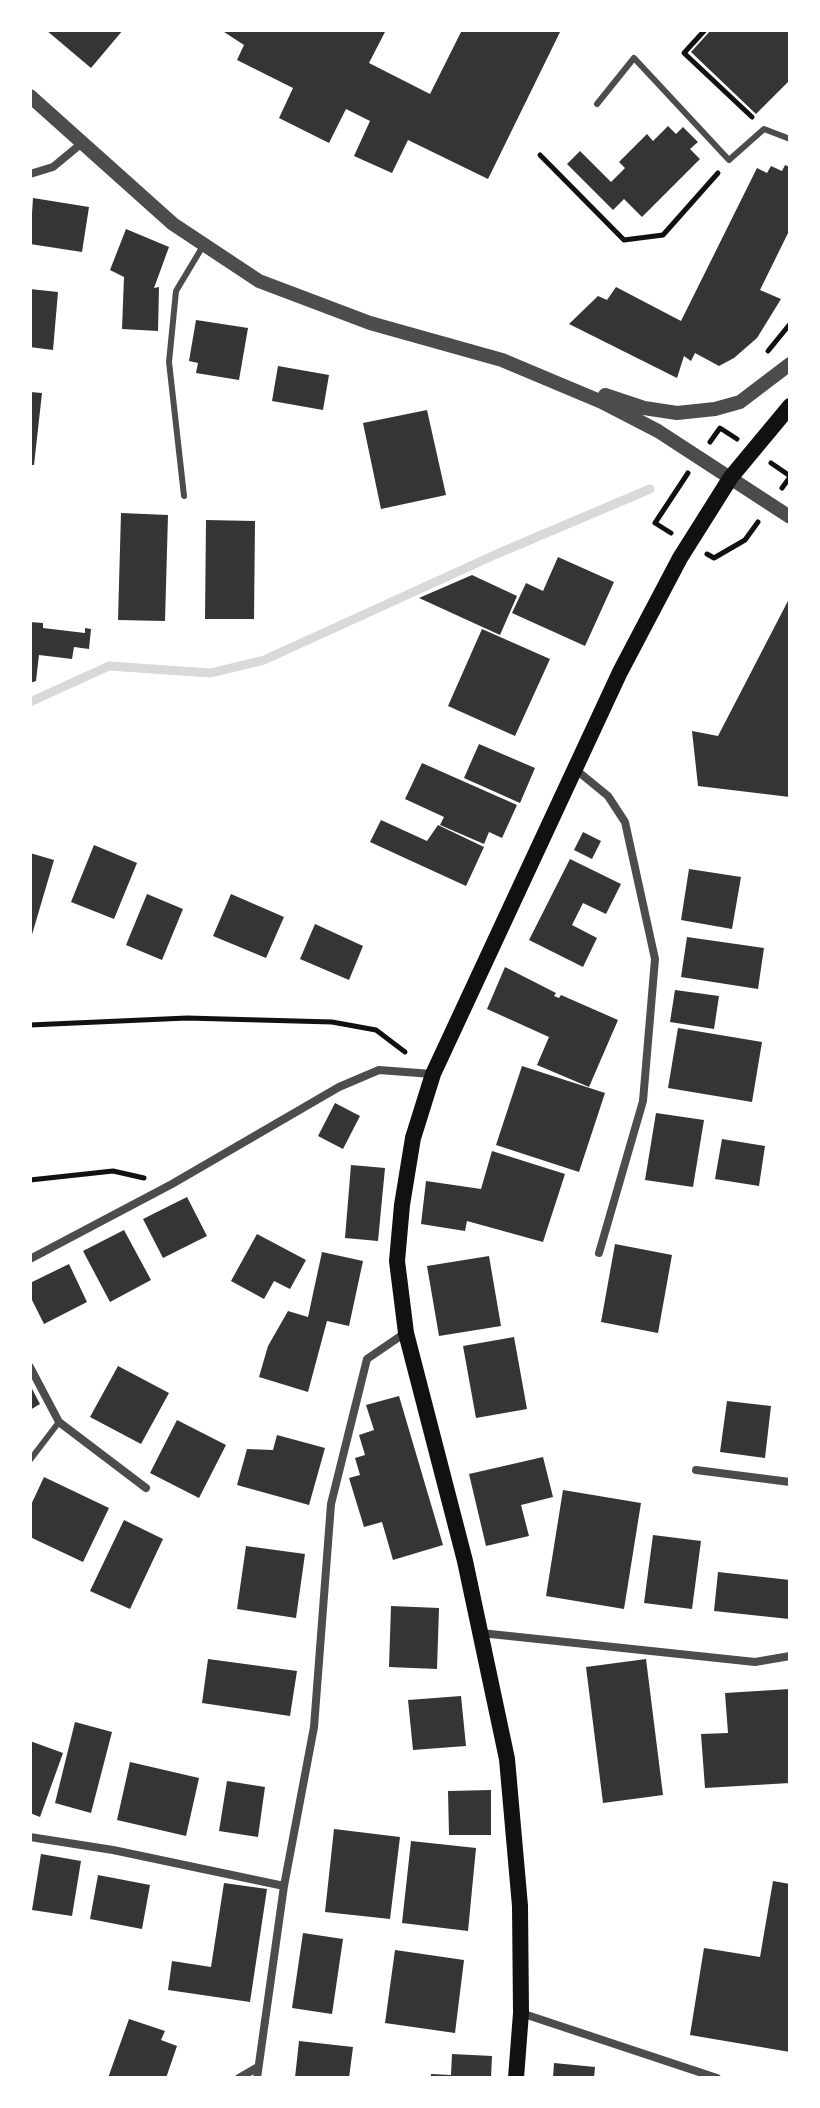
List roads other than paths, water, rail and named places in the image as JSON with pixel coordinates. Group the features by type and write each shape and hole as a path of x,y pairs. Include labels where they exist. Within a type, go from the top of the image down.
{"main road":[{"path":"516,2078 521,2013 520,1906 507,1759 465,1561 406,1333 397,1261 402,1205 413,1138 433,1074 620,672 680,558 731,477 790,406"}],"street":[{"path":"30,96 203,246 259,281 294,297 644,408 677,413 715,409 740,402 790,364"},
{"path":"30,174 53,167 82,143"},
{"path":"540,375 658,431 790,517"},
{"path":"575,769 608,796 625,822 655,959 643,1101 599,1253"},
{"path":"30,1259 172,1184 352,1081 379,1070 433,1074"},
{"path":"257,2078 284,1886 314,1727 331,1504 367,1359 406,1333"},
{"path":"30,1367 59,1422 146,1488"},
{"path":"696,1470 790,1482"},
{"path":"478,1632 755,1662 790,1656"},
{"path":"30,1837 113,1850 284,1886"},
{"path":"521,2013 717,2078"},
{"path":"239,2078 258,2067"}],"lane":[{"path":"597,104 634,58 729,160 764,129 790,139"},
{"path":"184,496 169,362 176,291 203,246"},
{"path":"30,1460 59,1422"}],"waterway":[{"path":"30,702 109,666 210,673 264,660 499,553 650,489"}]}
